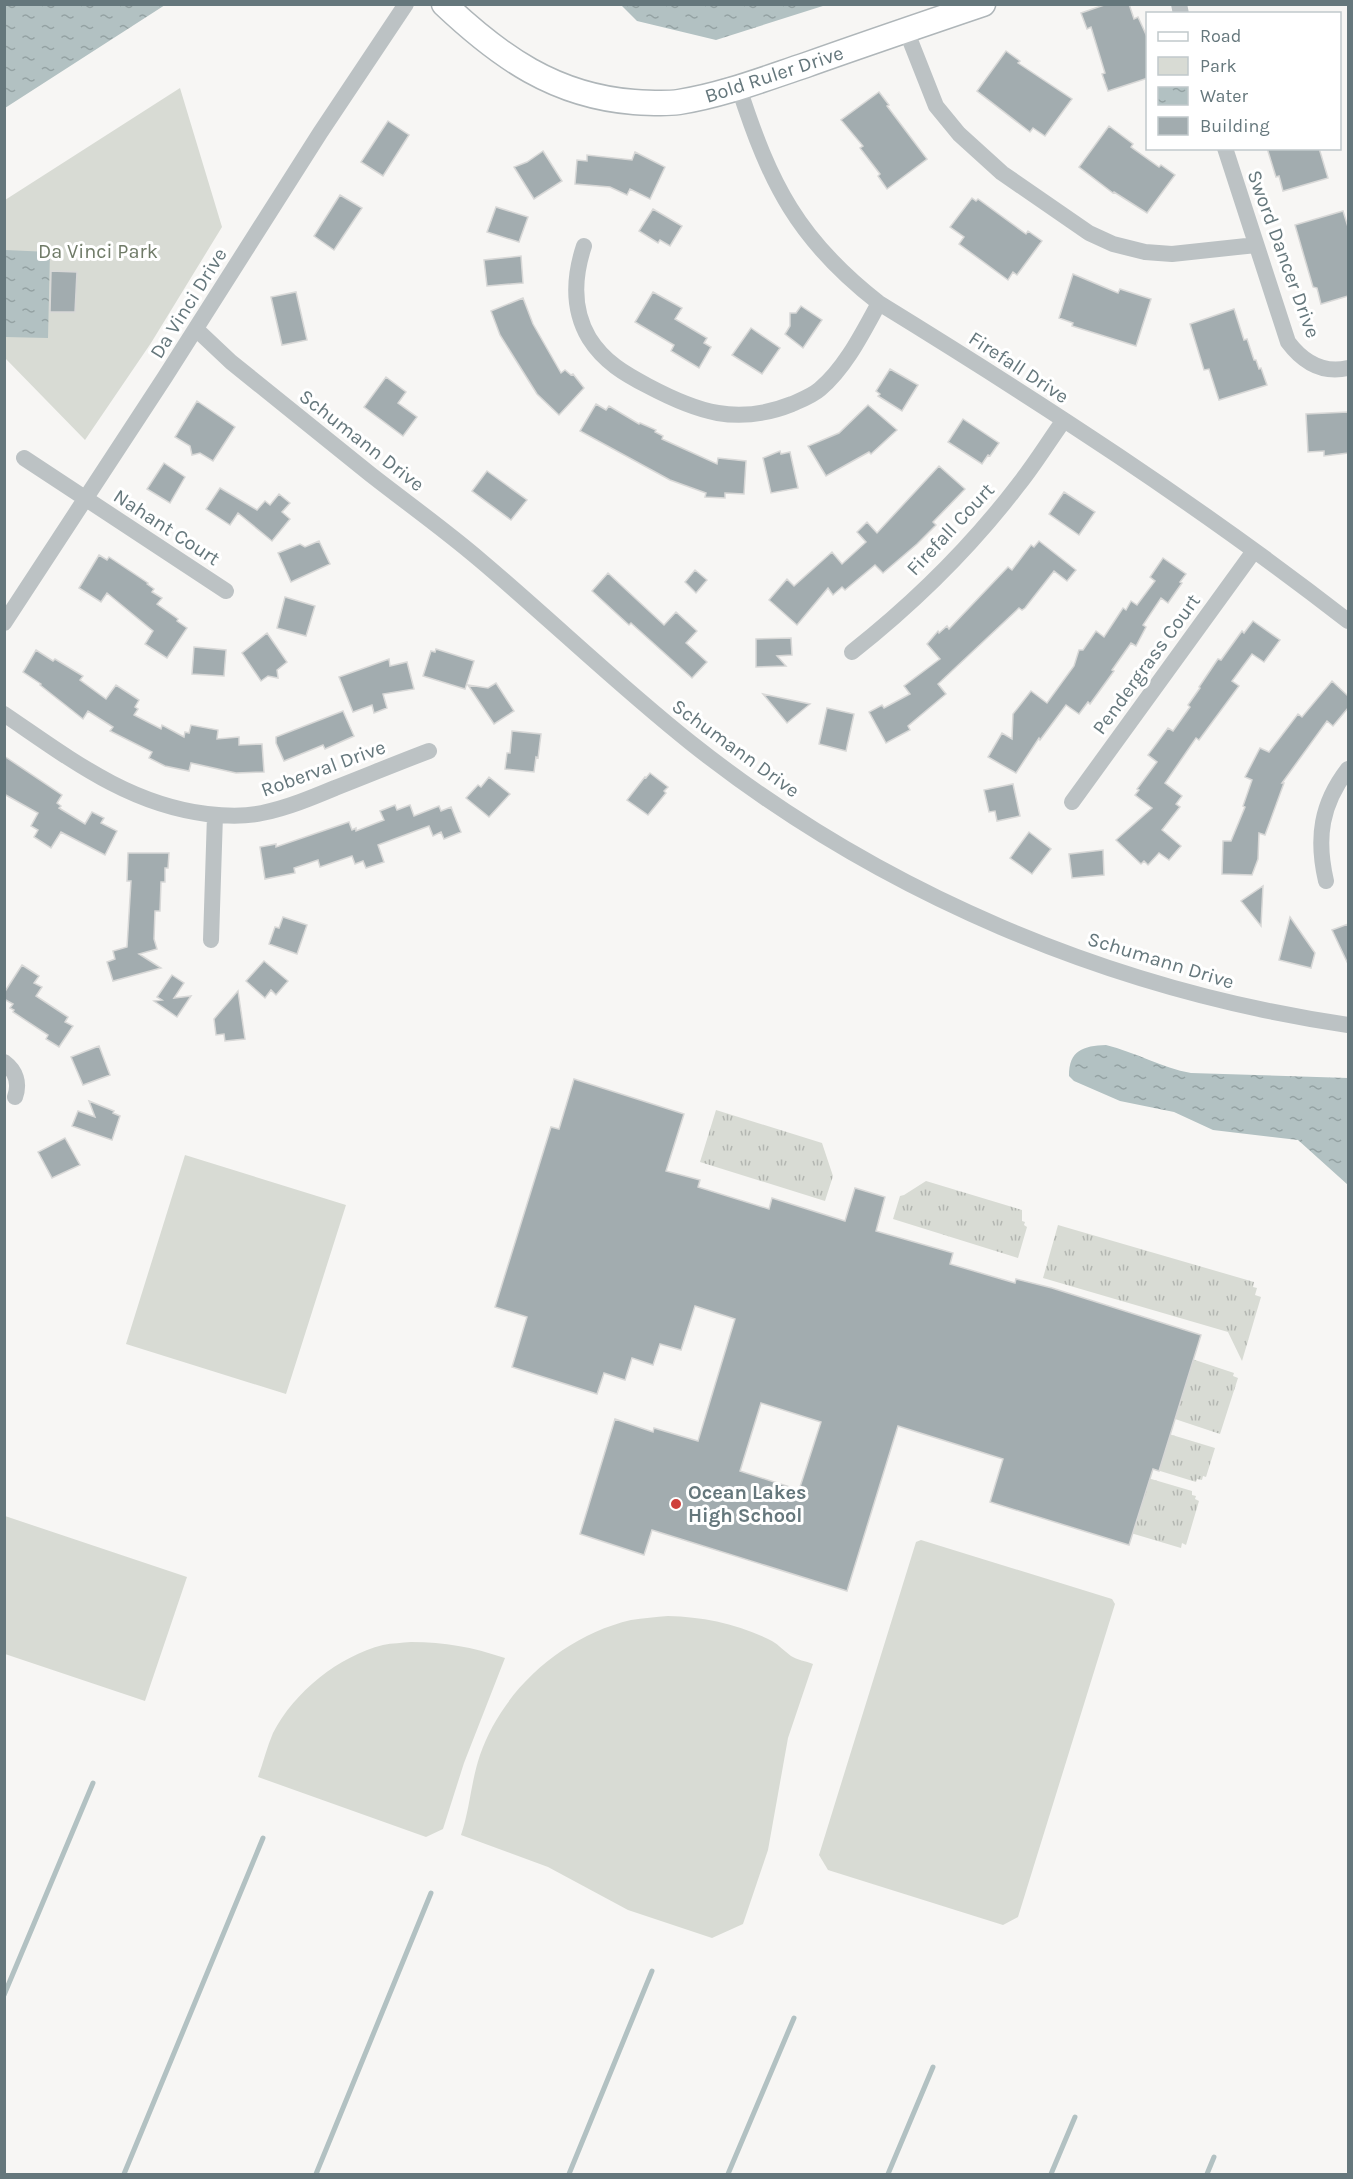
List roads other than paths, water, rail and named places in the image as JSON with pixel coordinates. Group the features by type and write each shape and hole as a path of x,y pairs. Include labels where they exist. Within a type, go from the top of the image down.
{"street":[{"name":"Da Vinci Drive","path":"4,623 196,329 320,133 406,4"},
{"name":"Bold Ruler Drive","path":"444,4 505,56 559,86 622,101 677,102 739,88 983,4"},
{"path":"906,30 936,106 959,134 1002,173 1089,233 1113,244 1145,252 1172,254 1256,245"},
{"name":"Firefall Drive","path":"739,88 764,161 794,215 830,261 852,282 879,303 1064,420 1164,487 1348,621"},
{"name":"Sword Dancer Drive","path":"1226,150 1288,342 1297,354 1309,363 1324,369 1348,368"},
{"path":"584,246 578,265 577,302 585,330 601,354 624,373 681,403 704,411 737,415 762,413 781,409 820,389 842,363 879,303"},
{"name":"Schumann Drive","path":"196,329 231,362 478,557 631,694 693,745 753,789 879,868 956,908 1047,946 1130,975 1191,993 1255,1008 1348,1025"},
{"name":"Firefall Court","path":"852,652 895,617 962,551 1021,482 1064,420"},
{"name":"Nahant Court","path":"24,458 226,591"},
{"name":"Pendergrass Court","path":"1072,802 1254,551"},
{"name":"Roberval Drive","path":"4,714 99,777 123,790 154,802 194,812 215,814 260,814 285,808 429,751"},
{"path":"1326,881 1320,840 1323,821 1328,802 1348,769"},
{"path":"211,940 215,814"},
{"path":"4,1062 15,1073 17,1084 15,1096"}],"water":[{"path":"5,4 165,4 165,5 5,108"},
{"path":"621,5 826,5 716,40 637,21"},
{"path":"5,250 50,252 48,338 5,337"},
{"path":"1106,1045 1170,1068 1191,1073 1348,1078 1348,1185 1298,1140 1213,1130 1174,1112 1120,1101 1074,1081 1069,1076 1072,1060 1079,1051 1084,1048"}],"waterway":[{"path":"4,1995 93,1783"},
{"path":"124,2174 263,1838"},
{"path":"316,2174 431,1893"},
{"path":"569,2174 652,1971"},
{"path":"728,2174 794,2018"},
{"path":"888,2174 933,2067"},
{"path":"1051,2174 1075,2117"},
{"path":"1207,2174 1214,2157"}],"place":[{"name":"Ocean Lakes High School","path":"676,1504"}],"park label":[{"name":"Da Vinci Park","path":"98,251"}]}
